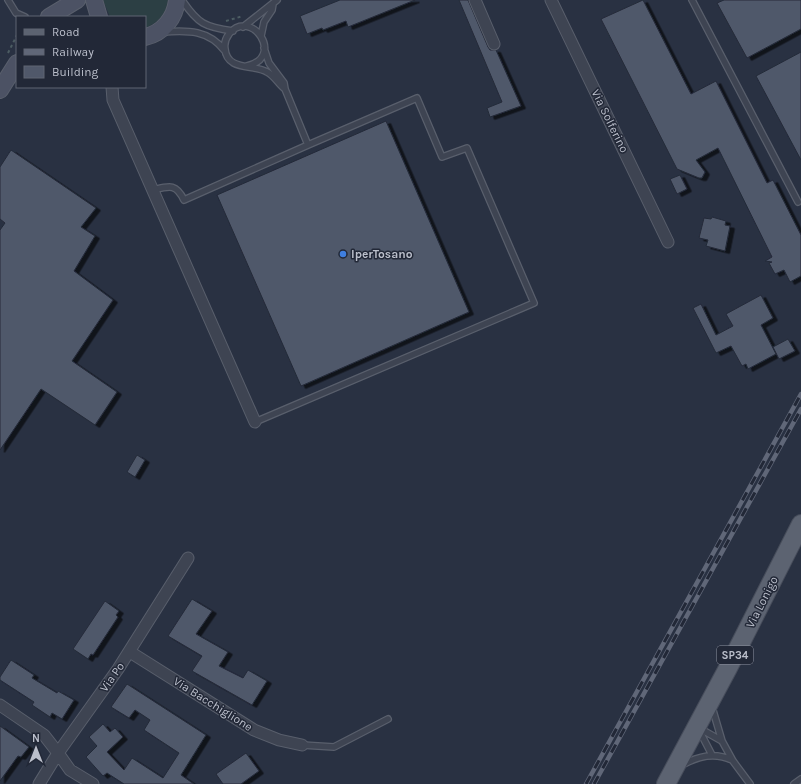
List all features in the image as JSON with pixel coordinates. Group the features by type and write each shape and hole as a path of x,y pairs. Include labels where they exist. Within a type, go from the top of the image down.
{"main road":[{"path":"51,16 77,0"},
{"path":"94,0 99,16"},
{"path":"151,35 164,28 172,17 177,0"},
{"path":"0,90 16,65"},
{"name":"Via Lonigo","path":"669,777 711,701 801,524"}],"street":[{"path":"475,0 494,44"},
{"name":"Via Solferino","path":"551,0 668,242"},
{"path":"112,88 112,100 255,422"},
{"name":"Via Po","path":"39,784 58,753 130,652 188,558"},
{"name":"Via Bacchiglione","path":"130,652 254,730 279,740 302,745"},
{"path":"0,705 44,736 70,770 93,784"}],"lane":[{"path":"8,0 16,13 23,16"},
{"path":"182,0 193,16 201,24 213,29 233,31"},
{"path":"692,0 798,202"},
{"path":"225,51 227,38 233,31 242,27 275,2"},
{"path":"275,2 272,10 264,22 261,36 269,62 284,83 285,89 308,145"},
{"path":"242,27 253,29 261,36"},
{"path":"151,35 182,31 199,32 218,43 233,63 266,71 285,89"},
{"path":"247,66 259,60 264,48"},
{"path":"153,190 166,187 176,188 179,190 184,200 417,98 442,157 467,148 534,303 255,422"},
{"path":"711,701 722,741 733,761 750,784"},
{"path":"302,745 334,747 388,719"},
{"path":"696,726 722,741"},
{"path":"696,726 712,755"},
{"name":"Via Lonigo","path":"669,777 696,758 712,755 733,761"},
{"path":"794,784 801,779"}],"path":[{"path":"222,22 247,14"}],"green space":[{"path":"103,0 168,0 161,17 146,27 146,16 110,16"}],"building":[{"path":"340,0 415,0 348,27 346,21 323,30 322,28 307,34 300,16"},
{"path":"459,0 468,0 488,47 490,50 496,50 521,106 490,117 487,108 502,102"},
{"path":"643,0 691,94 716,81 767,183 773,180 801,235 801,276 790,282 784,270 775,274 769,263 772,262 765,261 772,257 718,148 696,160 705,172 702,178 677,169 601,19"},
{"path":"724,0 801,0 801,29 747,58 717,3"},
{"path":"801,52 801,160 756,76"},
{"name":"IperTosano","path":"386,121 469,312 301,386 217,195"},
{"path":"11,150 96,208 81,227 95,236 74,271 113,300 72,361 117,392 95,425 41,389 0,450 0,230 5,223 0,219 0,167"},
{"path":"680,175 687,189 677,194 670,179"},
{"path":"712,217 726,221 725,225 730,226 725,251 706,246 708,240 699,238 704,218 711,219"},
{"path":"761,295 773,318 761,325 776,354 748,369 746,364 742,366 731,346 716,353 693,308 701,304 716,335 733,326 726,314"},
{"path":"788,339 795,351 779,359 773,347"},
{"path":"137,455 145,460 135,477 127,472"},
{"path":"192,599 212,611 196,634 228,652 219,666 243,678 248,670 267,681 252,705 192,671 202,656 168,636"},
{"path":"105,601 119,611 116,615 118,617 93,655 91,654 88,659 73,649"},
{"path":"11,660 34,675 32,678 57,693 58,691 74,700 62,719 52,713 50,717 32,705 34,702 0,680 0,677"},
{"path":"127,684 206,735 181,775 194,784 124,784 107,773 103,776 86,757 97,746 89,737 103,724 110,732 115,728 123,737 107,752 124,770 132,758 163,778 179,753 144,730 150,720 135,710 129,718 111,707"},
{"path":"0,726 29,747 21,757 18,756 0,781"},
{"path":"246,753 259,771 241,784 223,784 216,774"}],"railway":[{"path":"586,784 801,394"},
{"path":"594,784 801,409"}],"place":[{"name":"IperTosano","path":"343,254"}]}
